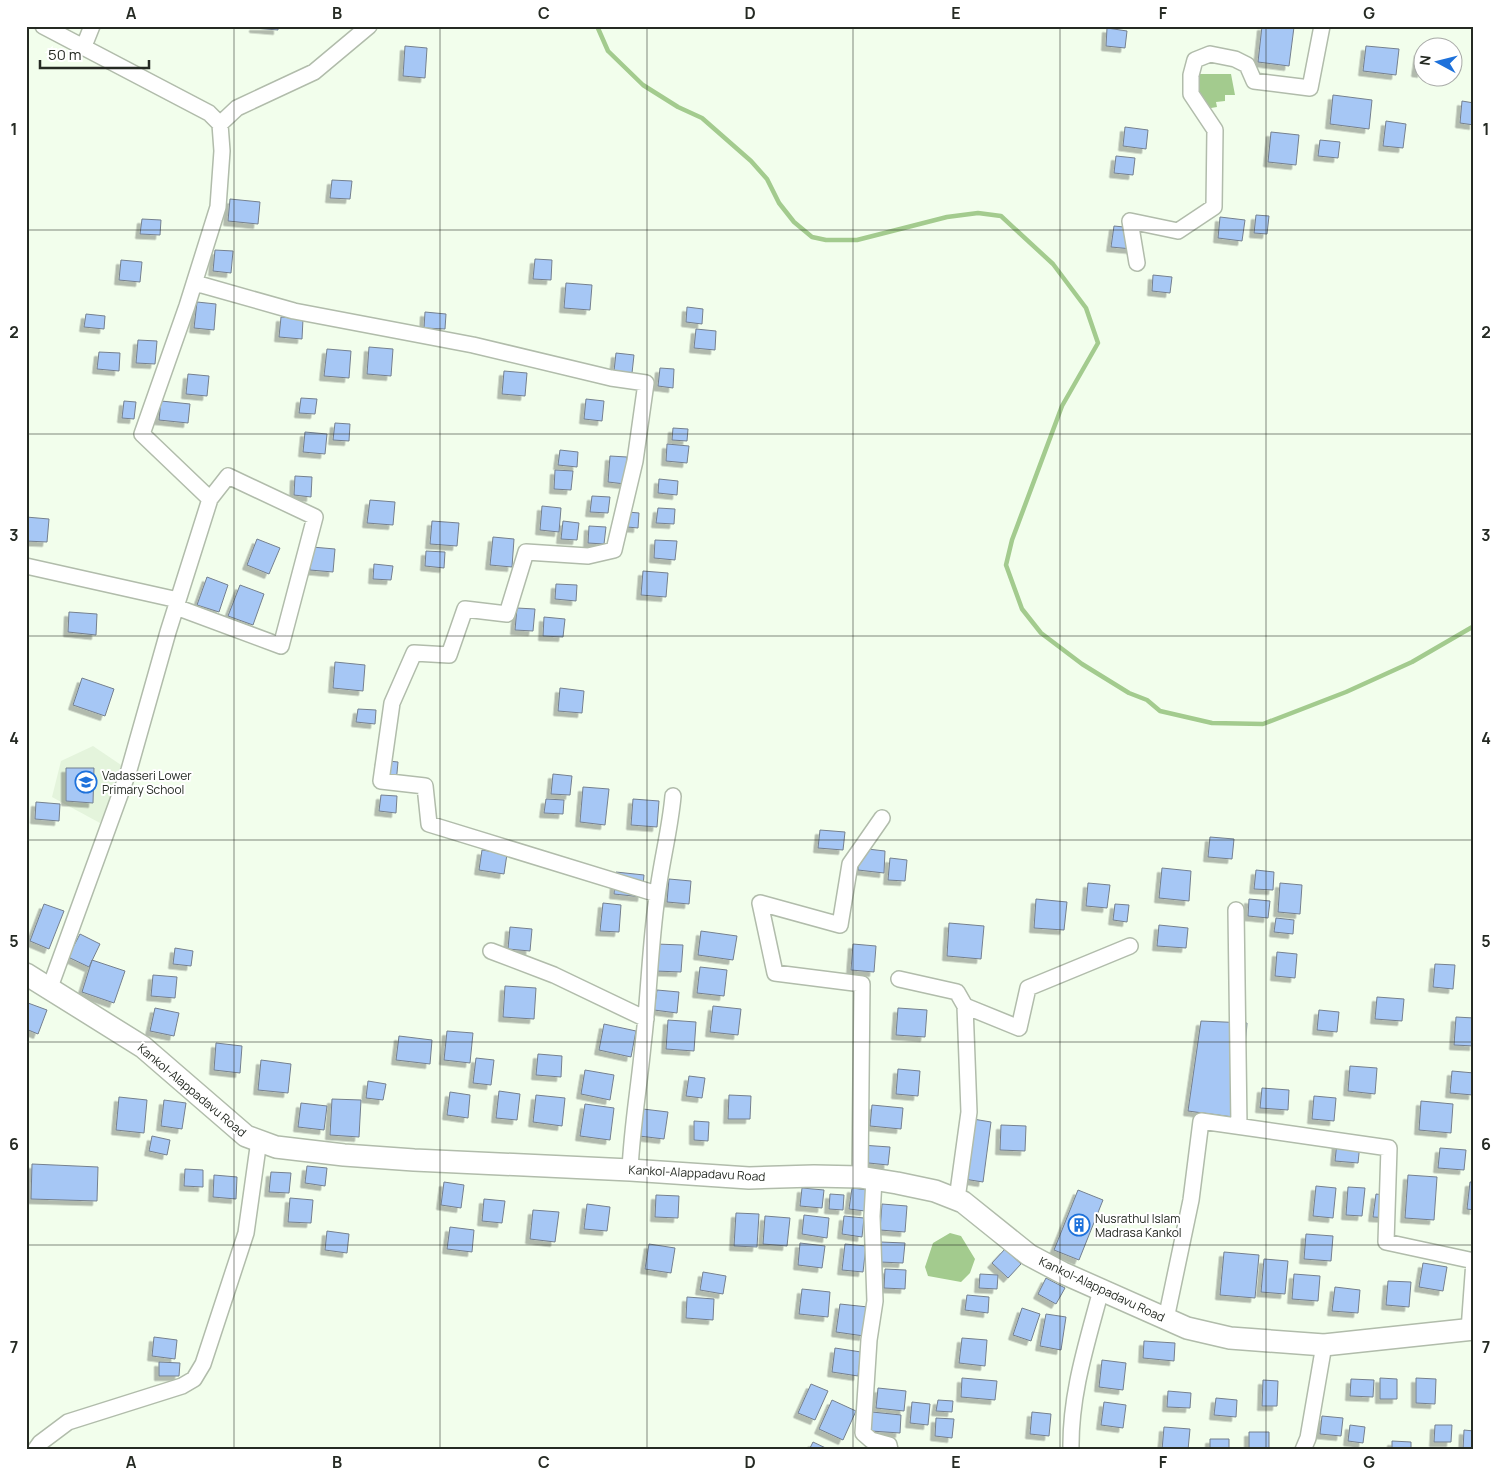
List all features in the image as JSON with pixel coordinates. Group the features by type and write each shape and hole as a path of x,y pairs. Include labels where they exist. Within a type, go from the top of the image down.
{"main road":[{"name":"Kankol-Alappadavu Road","path":"26,974 143,1047 184,1080 246,1136 276,1147 344,1155 750,1178 814,1176 867,1178 935,1191 957,1199 1029,1255 1100,1290 1186,1328 1230,1338 1324,1345 1471,1330"}],"street":[{"path":"43,26 209,113 220,124 222,151 218,207 195,283 142,434 210,499"},
{"path":"84,46 92,26"},
{"path":"220,124 237,108 314,72 369,26"},
{"path":"1137,263 1130,221 1178,231 1214,207 1215,130 1191,94 1191,75 1195,60 1210,54 1235,58 1248,65 1254,81 1310,88 1322,26"},
{"path":"195,283 294,311 473,345 610,378 646,383 635,461 614,550 588,556 526,552 507,614 465,608 449,655 414,653 392,703 381,781 425,786 429,824 657,894"},
{"path":"26,566 177,604 281,646 315,517 228,476 210,499 177,604 129,770 49,990"},
{"path":"630,1170 632,1125 646,1019 657,894 670,826 673,796"},
{"path":"882,818 850,864 840,925 760,903 775,973 862,984 867,1178 872,1216 875,1301 869,1340 863,1434 871,1440 889,1444 890,1450"},
{"path":"1236,910 1239,1126"},
{"path":"965,1006 1018,1028 1028,988 1130,946"},
{"path":"491,951 554,975 646,1019"},
{"path":"899,979 958,992 965,1006 969,1112 957,1199"},
{"path":"1166,1319 1191,1200 1201,1121 1389,1148 1386,1242 1474,1261 1471,1330"},
{"path":"36,1450 40,1443 68,1422 182,1386 194,1379 203,1364 246,1233 258,1140"},
{"path":"1071,1450 1071,1418 1076,1385 1100,1290"},
{"path":"1303,1450 1308,1438 1324,1345"}],"shaded area":[{"path":"1198,74 1231,74 1235,95 1225,95 1225,101 1216,102 1217,107 1205,109 1205,99 1199,98"},
{"name":"Vadasseri Lower Primary School","path":"93,746 124,767 100,823 52,797 61,761"},
{"path":"950,1233 961,1236 975,1259 970,1273 961,1282 928,1276 925,1267 933,1243"}],"building":[{"path":"254,26 278,26 278,30 254,28"},
{"path":"1262,26 1294,27 1289,66 1258,62"},
{"path":"1107,28 1127,31 1125,48 1106,46"},
{"path":"405,46 427,48 425,78 403,76"},
{"path":"1366,46 1399,49 1396,75 1363,71"},
{"path":"1333,95 1372,100 1369,129 1330,124"},
{"path":"1462,101 1474,103 1474,125 1460,123"},
{"path":"1386,121 1406,124 1403,148 1383,146"},
{"path":"1125,127 1148,130 1146,149 1123,146"},
{"path":"1271,132 1299,135 1296,165 1268,162"},
{"path":"1320,140 1340,142 1338,158 1318,156"},
{"path":"1116,156 1135,158 1133,175 1114,173"},
{"path":"332,180 352,181 350,199 330,198"},
{"path":"230,199 260,202 258,224 228,221"},
{"path":"1256,215 1269,216 1267,234 1254,233"},
{"path":"1220,217 1245,220 1242,241 1218,238"},
{"path":"142,219 161,220 160,235 140,234"},
{"path":"1114,226 1134,228 1132,249 1111,247"},
{"path":"215,250 233,251 231,273 213,271"},
{"path":"535,259 552,260 551,280 533,279"},
{"path":"121,260 142,262 140,282 119,280"},
{"path":"1153,275 1172,277 1170,293 1152,291"},
{"path":"566,283 592,285 590,310 564,308"},
{"path":"197,302 216,304 214,330 194,328"},
{"path":"687,307 703,309 702,324 686,322"},
{"path":"425,312 446,314 445,329 424,328"},
{"path":"86,314 105,316 104,329 84,327"},
{"path":"281,317 303,319 302,339 279,337"},
{"path":"696,329 716,331 715,350 694,348"},
{"path":"138,340 157,341 155,364 136,363"},
{"path":"369,347 393,349 391,376 367,374"},
{"path":"327,349 351,351 349,378 324,376"},
{"path":"99,352 120,353 119,371 97,369"},
{"path":"616,353 634,355 632,373 614,371"},
{"path":"660,368 674,369 673,388 658,386"},
{"path":"504,371 527,373 525,396 502,394"},
{"path":"188,374 209,376 207,396 186,394"},
{"path":"301,398 317,399 315,414 299,413"},
{"path":"586,399 604,401 602,421 584,419"},
{"path":"124,401 136,402 134,419 122,418"},
{"path":"161,401 190,404 188,423 159,420"},
{"path":"335,423 350,424 349,441 333,440"},
{"path":"673,428 688,429 687,441 672,440"},
{"path":"305,432 327,434 325,454 303,452"},
{"path":"667,444 689,446 687,463 666,461"},
{"path":"560,450 578,452 577,467 558,465"},
{"path":"610,456 627,457 625,484 608,482"},
{"path":"555,470 573,471 571,490 554,489"},
{"path":"295,476 312,477 311,497 294,495"},
{"path":"659,479 678,481 677,495 658,493"},
{"path":"592,496 610,497 608,513 590,512"},
{"path":"370,500 395,502 393,525 367,523"},
{"path":"542,506 561,508 559,532 540,530"},
{"path":"658,508 675,509 674,524 656,523"},
{"path":"628,512 639,513 638,528 627,527"},
{"path":"26,517 49,519 47,542 26,541"},
{"path":"432,521 459,523 457,546 430,544"},
{"path":"563,521 579,523 577,540 561,539"},
{"path":"589,526 606,527 604,544 588,543"},
{"path":"493,537 514,539 512,567 490,565"},
{"path":"257,539 280,548 269,574 247,565"},
{"path":"655,540 677,541 675,560 654,558"},
{"path":"312,547 335,549 333,572 310,570"},
{"path":"426,551 445,552 444,568 425,566"},
{"path":"374,564 393,566 391,580 373,579"},
{"path":"643,571 668,573 666,597 641,595"},
{"path":"207,577 228,585 219,612 197,605"},
{"path":"556,584 577,585 576,601 555,599"},
{"path":"240,585 264,594 253,625 228,616"},
{"path":"517,608 535,609 533,631 515,630"},
{"path":"69,612 97,614 96,635 68,632"},
{"path":"544,617 565,619 563,637 543,636"},
{"path":"335,662 365,665 363,691 333,688"},
{"path":"82,678 114,689 105,716 73,705"},
{"path":"560,688 584,691 582,713 558,711"},
{"path":"358,709 376,710 375,724 356,722"},
{"path":"379,760 398,762 396,784"},
{"path":"66,768 94,768 93,803 66,801"},
{"path":"553,774 572,776 570,795 551,794"},
{"path":"583,787 609,789 605,825 580,822"},
{"path":"381,795 397,796 396,813 379,811"},
{"path":"546,799 564,800 563,814 544,813"},
{"path":"633,799 659,801 657,827 631,825"},
{"path":"36,802 60,804 59,821 35,819"},
{"path":"820,830 845,832 843,850 818,848"},
{"path":"1210,837 1234,839 1232,859 1208,857"},
{"path":"859,848 885,851 884,873 858,870"},
{"path":"482,850 507,854 504,874 479,870"},
{"path":"890,858 907,860 905,881 888,880"},
{"path":"1162,868 1191,871 1189,901 1159,898"},
{"path":"1256,870 1274,872 1273,890 1254,889"},
{"path":"616,872 644,875 642,897 614,894"},
{"path":"669,879 691,881 689,904 667,902"},
{"path":"1088,883 1110,885 1107,908 1086,906"},
{"path":"1280,883 1302,885 1300,914 1278,912"},
{"path":"1036,899 1067,902 1064,930 1034,928"},
{"path":"1249,899 1270,901 1268,918 1248,916"},
{"path":"603,903 621,905 619,932 600,931"},
{"path":"44,904 64,911 49,949 30,941"},
{"path":"1115,904 1129,905 1127,922 1113,920"},
{"path":"1276,918 1294,920 1293,934 1274,932"},
{"path":"949,923 984,926 981,959 947,956"},
{"path":"1159,925 1188,928 1186,948 1157,946"},
{"path":"510,927 532,929 530,951 508,949"},
{"path":"701,931 737,936 733,960 698,955"},
{"path":"80,934 100,944 89,967 68,957"},
{"path":"656,944 683,945 681,972 655,971"},
{"path":"853,944 876,946 874,972 851,970"},
{"path":"175,948 193,951 191,966 173,964"},
{"path":"1277,952 1297,954 1295,978 1275,976"},
{"path":"92,960 125,971 114,1003 82,992"},
{"path":"1435,964 1455,965 1453,989 1433,987"},
{"path":"700,967 727,970 724,996 697,993"},
{"path":"153,975 177,977 175,998 151,996"},
{"path":"505,986 536,988 534,1019 503,1017"},
{"path":"657,990 679,992 677,1013 654,1010"},
{"path":"1377,997 1404,999 1402,1021 1375,1019"},
{"path":"28,1003 47,1010 38,1034 26,1029"},
{"path":"713,1006 741,1009 738,1035 710,1032"},
{"path":"155,1008 179,1013 174,1036 150,1031"},
{"path":"898,1008 927,1010 925,1037 896,1035"},
{"path":"1319,1010 1339,1012 1337,1032 1317,1030"},
{"path":"1456,1017 1474,1018 1474,1046 1454,1045"},
{"path":"668,1020 696,1022 694,1051 666,1049"},
{"path":"1201,1021 1247,1023 1240,1118 1188,1111"},
{"path":"604,1024 636,1031 631,1057 599,1050"},
{"path":"447,1031 473,1033 470,1063 444,1060"},
{"path":"399,1036 432,1040 430,1064 396,1060"},
{"path":"216,1043 242,1046 240,1073 214,1070"},
{"path":"538,1054 562,1056 561,1077 536,1075"},
{"path":"476,1058 494,1060 491,1085 473,1083"},
{"path":"261,1060 291,1064 288,1093 258,1090"},
{"path":"1350,1066 1377,1068 1375,1094 1348,1091"},
{"path":"898,1069 920,1071 918,1096 896,1094"},
{"path":"585,1070 614,1075 610,1100 581,1094"},
{"path":"1452,1071 1474,1073 1473,1095 1450,1093"},
{"path":"689,1076 705,1078 702,1098 686,1096"},
{"path":"368,1081 386,1084 383,1100 366,1098"},
{"path":"1262,1088 1289,1090 1288,1110 1260,1108"},
{"path":"499,1091 520,1094 517,1120 496,1118"},
{"path":"450,1092 470,1095 468,1118 447,1115"},
{"path":"536,1095 565,1098 562,1126 533,1122"},
{"path":"729,1095 751,1096 750,1119 728,1119"},
{"path":"1314,1096 1336,1098 1334,1121 1312,1119"},
{"path":"119,1097 147,1100 144,1133 116,1130"},
{"path":"332,1099 361,1100 359,1137 330,1135"},
{"path":"164,1100 186,1103 182,1129 161,1126"},
{"path":"1421,1101 1453,1104 1451,1133 1419,1130"},
{"path":"301,1103 327,1106 324,1130 298,1127"},
{"path":"585,1104 614,1108 610,1140 580,1136"},
{"path":"872,1105 903,1108 901,1129 870,1126"},
{"path":"643,1109 668,1112 664,1139 639,1136"},
{"path":"973,1119 991,1122 983,1182 964,1179"},
{"path":"694,1121 709,1122 708,1141 694,1140"},
{"path":"1001,1125 1026,1126 1025,1151 1000,1150"},
{"path":"152,1136 170,1140 167,1155 149,1151"},
{"path":"1337,1142 1360,1144 1358,1163 1335,1161"},
{"path":"861,1145 890,1147 888,1165 859,1162"},
{"path":"1440,1148 1466,1150 1464,1170 1438,1168"},
{"path":"32,1164 98,1167 97,1201 31,1199"},
{"path":"307,1166 327,1168 325,1186 305,1183"},
{"path":"185,1169 203,1170 203,1187 184,1186"},
{"path":"271,1172 291,1173 289,1193 269,1192"},
{"path":"214,1175 237,1177 236,1199 213,1197"},
{"path":"1408,1175 1437,1177 1434,1220 1405,1218"},
{"path":"444,1182 464,1185 461,1208 441,1205"},
{"path":"1470,1182 1474,1182 1474,1210 1467,1209"},
{"path":"1316,1186 1336,1188 1333,1218 1313,1216"},
{"path":"1348,1187 1365,1188 1362,1216 1346,1215"},
{"path":"802,1188 824,1190 822,1208 800,1206"},
{"path":"852,1188 868,1190 865,1211 849,1209"},
{"name":"Nusrathul Islam Madrasa Kankol","path":"1078,1190 1103,1200 1079,1260 1054,1250"},
{"path":"830,1194 844,1195 843,1210 829,1209"},
{"path":"1376,1194 1393,1196 1391,1218 1373,1217"},
{"path":"656,1195 679,1196 678,1218 655,1217"},
{"path":"290,1198 313,1200 311,1223 288,1222"},
{"path":"484,1199 505,1201 502,1223 482,1221"},
{"path":"587,1204 610,1207 607,1231 584,1229"},
{"path":"882,1204 907,1206 905,1232 880,1230"},
{"path":"533,1210 559,1212 555,1242 530,1239"},
{"path":"736,1213 759,1214 757,1247 734,1246"},
{"path":"804,1215 829,1218 827,1238 802,1234"},
{"path":"765,1216 790,1218 787,1246 763,1244"},
{"path":"844,1216 864,1218 862,1237 842,1234"},
{"path":"450,1227 474,1230 472,1252 447,1249"},
{"path":"327,1231 349,1234 347,1253 325,1250"},
{"path":"1306,1234 1333,1236 1331,1261 1304,1259"},
{"path":"881,1242 905,1243 903,1263 880,1262"},
{"path":"800,1243 825,1246 822,1268 798,1265"},
{"path":"649,1244 675,1248 671,1273 645,1269"},
{"path":"845,1244 866,1246 863,1272 842,1270"},
{"path":"1005,1249 1021,1264 1008,1278 992,1263"},
{"path":"1224,1252 1259,1255 1255,1298 1220,1295"},
{"path":"1264,1259 1288,1261 1285,1294 1261,1292"},
{"path":"1423,1263 1447,1267 1443,1291 1419,1287"},
{"path":"885,1269 906,1270 905,1289 884,1288"},
{"path":"703,1272 726,1276 723,1294 700,1290"},
{"path":"980,1274 998,1275 997,1289 979,1288"},
{"path":"1294,1274 1320,1276 1318,1301 1292,1299"},
{"path":"1046,1278 1065,1288 1056,1304 1038,1294"},
{"path":"1388,1281 1411,1282 1409,1307 1386,1305"},
{"path":"1335,1287 1360,1290 1358,1313 1332,1311"},
{"path":"802,1289 830,1292 828,1317 799,1314"},
{"path":"967,1295 989,1297 988,1313 965,1310"},
{"path":"687,1297 714,1299 713,1320 686,1318"},
{"path":"840,1304 868,1307 864,1336 836,1332"},
{"path":"1022,1308 1040,1314 1031,1341 1013,1335"},
{"path":"1046,1314 1066,1317 1061,1350 1040,1346"},
{"path":"154,1337 177,1340 175,1359 152,1356"},
{"path":"962,1338 987,1340 985,1366 959,1363"},
{"path":"1144,1341 1175,1343 1174,1361 1143,1358"},
{"path":"835,1348 861,1352 858,1376 832,1372"},
{"path":"1102,1360 1126,1363 1123,1390 1099,1387"},
{"path":"159,1362 180,1363 179,1376 159,1376"},
{"path":"962,1378 997,1381 995,1400 961,1397"},
{"path":"1380,1378 1397,1379 1397,1399 1380,1399"},
{"path":"1416,1378 1436,1379 1435,1404 1416,1403"},
{"path":"1351,1379 1374,1380 1373,1397 1350,1396"},
{"path":"1263,1380 1278,1381 1277,1406 1262,1406"},
{"path":"811,1384 828,1391 815,1420 798,1413"},
{"path":"878,1388 906,1391 904,1411 876,1408"},
{"path":"1168,1391 1191,1393 1190,1408 1167,1407"},
{"path":"1216,1398 1237,1400 1236,1417 1214,1415"},
{"path":"832,1400 856,1411 843,1440 819,1429"},
{"path":"938,1400 953,1401 952,1412 936,1411"},
{"path":"912,1402 930,1404 928,1425 910,1423"},
{"path":"1104,1402 1126,1405 1123,1428 1101,1425"},
{"path":"872,1412 901,1415 900,1433 871,1431"},
{"path":"1032,1412 1051,1414 1049,1436 1030,1434"},
{"path":"1322,1416 1343,1418 1341,1436 1320,1434"},
{"path":"936,1418 954,1419 952,1438 935,1436"},
{"path":"1350,1425 1365,1427 1363,1443 1348,1441"},
{"path":"1435,1425 1452,1425 1451,1442 1434,1442"},
{"path":"1164,1427 1190,1429 1188,1450 1162,1450"},
{"path":"1464,1430 1474,1431 1474,1450 1463,1450"},
{"path":"1249,1432 1269,1432 1269,1450 1249,1450"},
{"path":"1210,1439 1229,1439 1229,1450 1210,1450"},
{"path":"1392,1441 1411,1442 1411,1450 1392,1450"},
{"path":"813,1442 830,1450 809,1450"}],"waterway":[{"path":"597,26 608,51 643,85 678,107 702,118 751,161 767,179 779,203 794,222 812,237 826,240 857,240 947,217 978,213 1001,216 1053,264 1086,308 1098,343 1062,406 1012,540 1006,565 1022,609 1041,633 1082,664 1129,693 1147,700 1160,711 1212,723 1263,724 1346,692 1412,662 1474,626"}],"place":[{"name":"Vadasseri Lower Primary School","path":"86,782"},
{"name":"Nusrathul Islam Madrasa Kankol","path":"1079,1225"}]}
